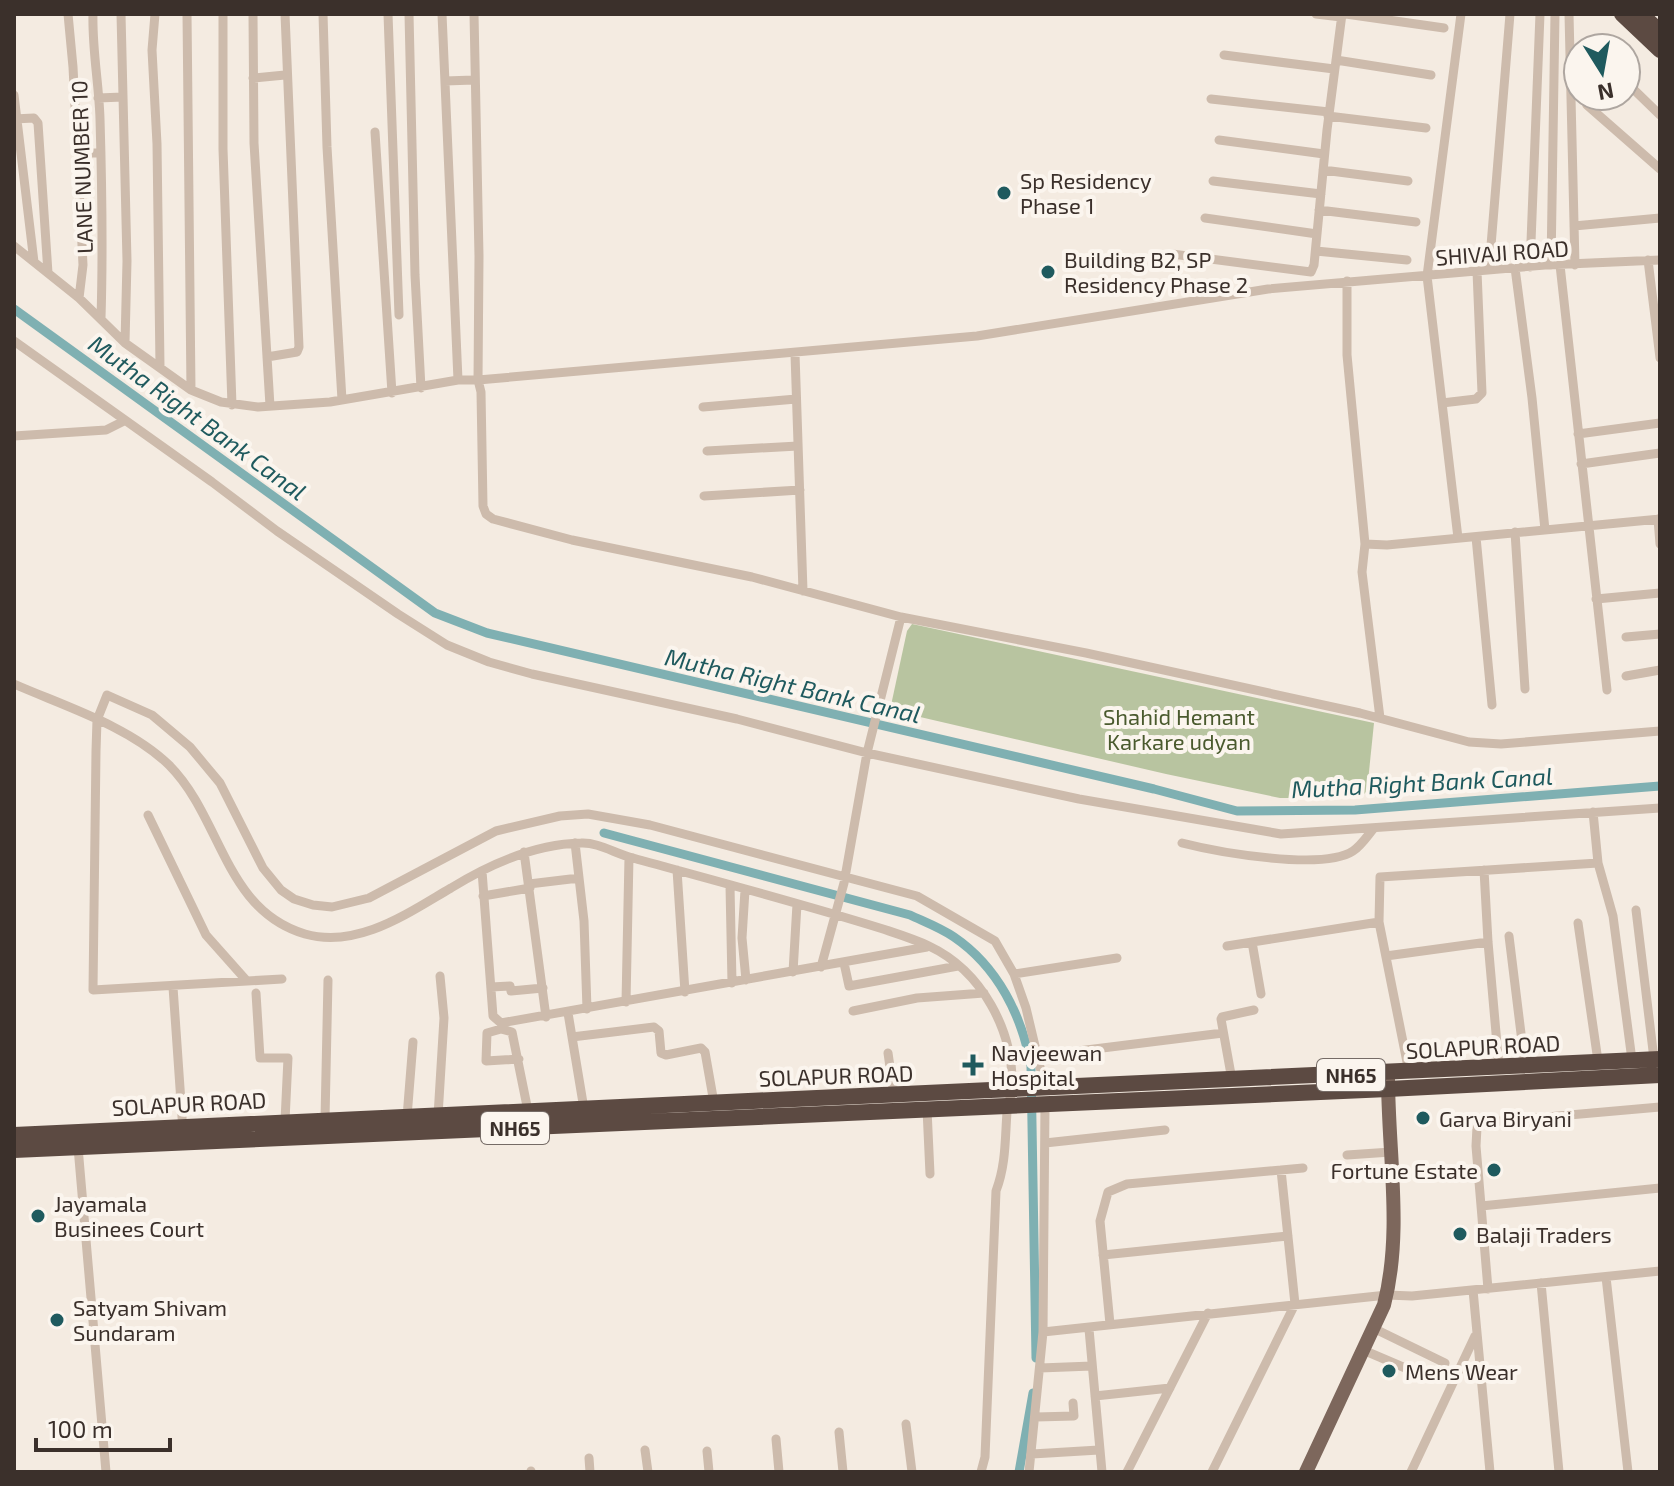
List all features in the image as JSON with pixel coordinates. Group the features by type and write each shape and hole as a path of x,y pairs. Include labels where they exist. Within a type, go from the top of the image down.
{"highway":[{"path":"1622,14 1660,50"},
{"path":"1641,14 1660,32"},
{"name":"SOLAPUR ROAD","path":"14,1135 183,1134 927,1109 1013,1098 1232,1080 1388,1081 1409,1072 1598,1061 1632,1060 1658,1064"},
{"name":"SOLAPUR ROAD","path":"1044,1096 1388,1081 1658,1064"},
{"name":"SOLAPUR ROAD","path":"14,1150 78,1147 285,1121 894,1095 1013,1098"}],"main road":[{"path":"1306,1472 1387,1295 1393,1251 1388,1081"}],"street":[{"path":"68,14 83,265 79,298"},
{"name":"LANE NUMBER 10","path":"93,14 103,257 101,318"},
{"path":"121,14 127,261 125,343"},
{"path":"155,14 152,50 157,144 160,366"},
{"path":"187,14 191,390"},
{"path":"223,14 223,149 232,405"},
{"path":"253,14 254,143 270,406"},
{"path":"267,357 297,352 299,347 285,75 285,14"},
{"path":"323,14 327,147 342,400"},
{"path":"388,14 399,315"},
{"path":"409,14 421,388"},
{"path":"442,14 458,380"},
{"path":"474,14 478,380 481,392 483,506 486,514 493,519 572,540 752,577 901,617 1086,653 1484,744 1660,731"},
{"path":"1316,14 1444,28"},
{"path":"1458,538 1427,276 1461,14"},
{"path":"1489,270 1510,14"},
{"path":"1530,267 1540,14"},
{"path":"1555,14 1555,265 1607,690"},
{"path":"1569,14 1575,265"},
{"path":"1172,254 1311,272 1343,15"},
{"path":"1224,55 1431,75"},
{"path":"253,78 285,75"},
{"path":"445,81 474,80"},
{"path":"14,95 34,262"},
{"path":"98,98 123,97"},
{"path":"1642,98 1660,115"},
{"path":"1211,99 1426,128"},
{"path":"1595,112 1660,169"},
{"path":"15,119 34,118 38,123 48,273"},
{"path":"375,132 392,393"},
{"path":"1219,140 1324,154"},
{"path":"77,153 100,153"},
{"path":"1323,170 1408,181"},
{"path":"1213,181 1321,194"},
{"path":"1319,210 1416,222"},
{"path":"1205,218 1317,234"},
{"path":"1574,226 1660,218"},
{"name":"SHIVAJI ROAD","path":"14,246 79,298 125,343 191,390 232,405 270,406 342,400 458,380 795,354 977,336 1268,289 1555,265 1660,260"},
{"path":"1316,251 1407,260"},
{"path":"1648,260 1660,358"},
{"path":"1515,268 1545,530"},
{"path":"1442,403 1481,397 1477,271"},
{"path":"1347,281 1347,355 1365,544 1362,572 1380,718"},
{"path":"14,341 277,531 447,645 489,662 1079,799 1281,834 1660,808"},
{"path":"795,354 803,591"},
{"path":"703,407 796,399"},
{"path":"14,436 106,430 124,421"},
{"path":"1578,434 1660,423"},
{"path":"707,451 798,446"},
{"path":"1581,464 1660,453"},
{"path":"704,496 800,490"},
{"path":"1365,544 1387,545 1659,519 1660,544"},
{"path":"1515,532 1525,689"},
{"path":"1476,537 1492,705"},
{"path":"1596,599 1660,593"},
{"path":"821,967 845,881 868,749 901,617"},
{"path":"1626,637 1660,634"},
{"path":"1626,676 1660,670"},
{"path":"14,684 97,720 158,755 196,797 240,886 250,899 292,929 324,937 355,935 397,920 482,871 524,852 589,843 730,886 797,904 835,910 930,947 958,966 984,993 1003,1027 1009,1048 1013,1098 1004,1173 996,1191 985,1457 981,1472"},
{"path":"282,979 93,990 97,720 107,695 152,715 190,747 220,783 263,868 281,890 294,899 313,905 332,907 369,898 496,831 522,822 588,814 614,817 845,881 917,896 987,934 995,941 1014,974 1026,1008 1044,1096 1043,1332 1029,1472"},
{"path":"1593,812 1598,863 1613,916 1632,1060"},
{"path":"148,815 206,935 246,980"},
{"path":"1182,843 1265,858 1303,859 1354,851 1374,828"},
{"path":"575,843 584,921 587,1009"},
{"path":"524,852 546,1017"},
{"path":"626,1002 629,857"},
{"path":"1409,1072 1379,922 1380,877 1598,863"},
{"path":"677,870 685,992"},
{"path":"1484,870 1499,1067"},
{"path":"482,871 493,1016 508,1023 930,947"},
{"path":"483,896 579,878"},
{"path":"730,886 732,983"},
{"path":"745,890 742,938 746,980"},
{"path":"793,972 797,904"},
{"path":"1636,910 1658,1064"},
{"path":"1227,946 1379,922"},
{"path":"1578,923 1598,1061"},
{"path":"1509,936 1525,1066"},
{"path":"1252,942 1261,994"},
{"path":"1386,956 1488,942"},
{"path":"1014,974 1117,958"},
{"path":"844,963 849,986 958,966"},
{"path":"438,1116 444,1018 440,976"},
{"path":"325,1119 328,980"},
{"path":"491,987 510,986 511,991 543,988"},
{"path":"173,987 183,1134"},
{"path":"256,993 260,1058 288,1058 285,1121"},
{"path":"853,1011 917,998 984,993"},
{"path":"1232,1080 1222,1017 1254,1010"},
{"path":"568,1013 584,1109"},
{"path":"572,1037 654,1027 659,1031 661,1053 666,1055 701,1048 705,1052 714,1103"},
{"path":"519,1059 486,1061 487,1033 501,1029 510,1031 519,1059 528,1111"},
{"path":"1038,1056 1223,1033"},
{"path":"407,1117 413,1042"},
{"path":"888,1053 894,1095"},
{"path":"1488,1289 1477,1127 1490,1122 1660,1107"},
{"path":"927,1109 930,1174"},
{"path":"1045,1143 1165,1130"},
{"path":"78,1147 106,1472"},
{"path":"1347,1155 1391,1152"},
{"path":"1110,1324 1100,1221 1108,1192 1127,1184 1303,1168"},
{"path":"1212,1472 1295,1304 1281,1170"},
{"path":"1481,1206 1660,1188"},
{"path":"1103,1255 1288,1236"},
{"path":"1043,1332 1295,1304 1387,1295 1412,1296 1660,1271"},
{"path":"1606,1277 1628,1472"},
{"path":"1541,1283 1559,1472"},
{"path":"1473,1290 1490,1472"},
{"path":"1127,1472 1208,1313"},
{"path":"1373,1328 1445,1363"},
{"path":"1089,1329 1102,1472"},
{"path":"1411,1472 1477,1333"},
{"path":"1363,1350 1417,1373"},
{"path":"1040,1368 1092,1366"},
{"path":"1095,1396 1170,1388"},
{"path":"1036,1417 1074,1416 1073,1403"},
{"path":"906,1424 912,1472"},
{"path":"839,1432 843,1472"},
{"path":"776,1439 779,1472"},
{"path":"645,1450 648,1472"},
{"path":"1032,1454 1099,1450"},
{"path":"707,1451 709,1472"},
{"path":"589,1458 590,1472"}],"green space":[{"name":"Shahid Hemant Karkare udyan","path":"912,624 1374,723 1367,791 1361,797 1353,798 1280,798 890,710 907,631"}],"waterway":[{"name":"Mutha Right Bank Canal","path":"14,309 435,613 487,633 1237,811 1355,810 1660,786"},
{"path":"604,833 910,915 954,937 983,963 1006,994 1014,1011 1031,1066 1036,1358"},
{"path":"1019,1472 1033,1393"}],"place":[{"name":"Sp Residency Phase 1","path":"1004,193"},
{"name":"Building B2, SP Residency Phase 2","path":"1048,272"},
{"name":"Navjeewan Hospital","path":"973,1065"},
{"name":"Garva Biryani","path":"1423,1118"},
{"name":"Fortune Estate","path":"1494,1170"},
{"name":"Jayamala Businees Court","path":"38,1216"},
{"name":"Balaji Traders","path":"1460,1234"},
{"name":"Satyam Shivam Sundaram","path":"57,1320"},
{"name":"Mens Wear","path":"1389,1371"}]}
